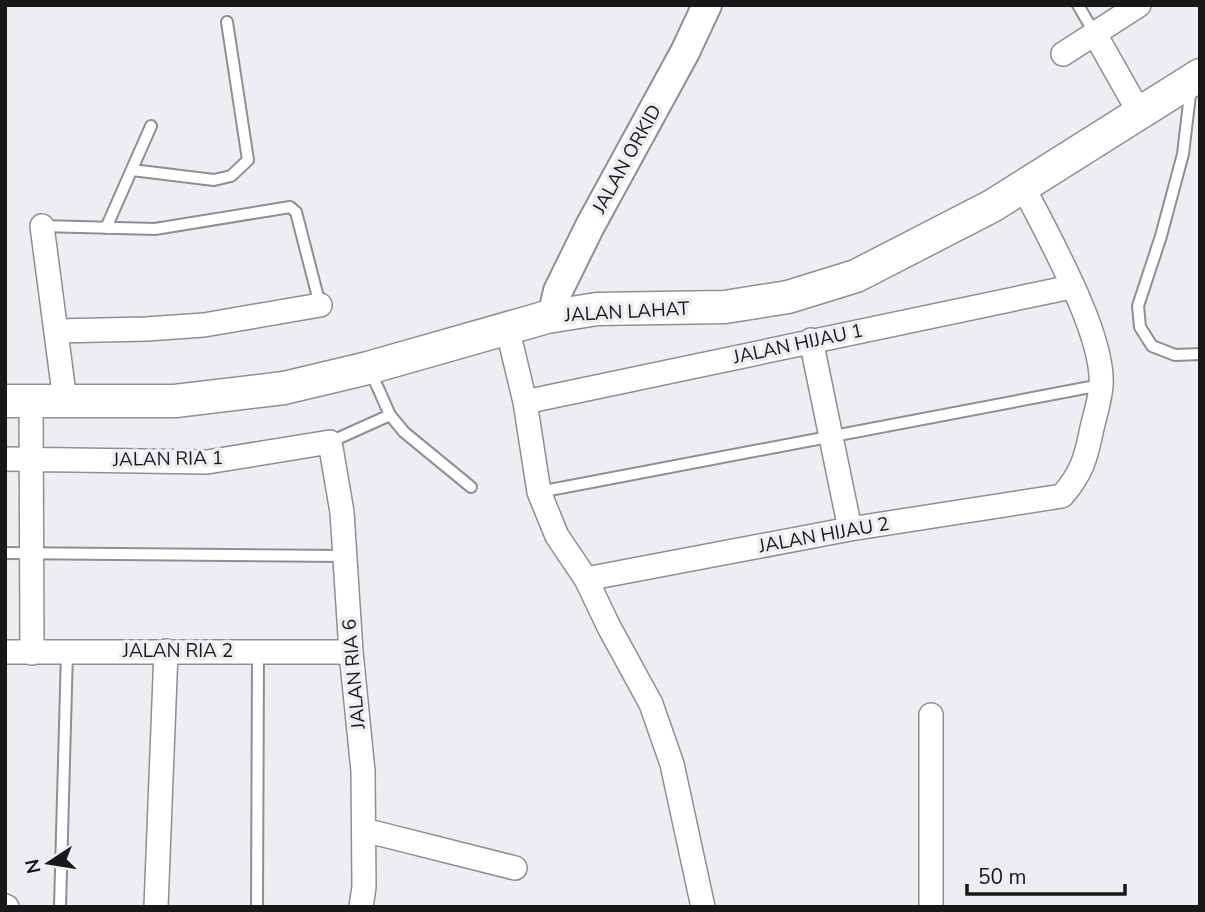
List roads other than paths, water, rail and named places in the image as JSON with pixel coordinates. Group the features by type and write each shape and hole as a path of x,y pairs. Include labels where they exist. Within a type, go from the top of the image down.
{"main road":[{"name":"JALAN LAHAT","path":"18,401 175,401 284,388 368,368 507,327 558,316 597,309 725,307 788,297 856,276 992,206 1196,77"}],"street":[{"name":"JALAN ORKID","path":"558,316 555,304 558,291 590,226 685,52 707,5"},
{"path":"1063,54 1139,5"},
{"path":"1095,34 1139,112"},
{"path":"1023,186 1098,349 1101,385"},
{"path":"42,226 65,401"},
{"name":"JALAN HIJAU 1","path":"525,402 1071,287"},
{"path":"56,331 204,325 320,305"},
{"path":"507,327 525,402 539,492 557,536 586,579 651,704 672,764 703,907"},
{"path":"811,341 850,529"},
{"name":"JALAN HIJAU 2","path":"586,579 850,529 1062,496 1077,478 1087,451 1101,385"},
{"path":"18,401 30,458 32,653"},
{"name":"JALAN RIA 1","path":"5,459 207,462 330,442"},
{"name":"JALAN RIA 6","path":"330,442 342,512 351,652 363,771 364,887 361,907"},
{"path":"156,907 166,651"},
{"name":"JALAN RIA 2","path":"5,652 351,652"},
{"path":"931,715 931,907"},
{"path":"364,830 515,868"}],"lane":[{"path":"1078,5 1095,34"},
{"path":"132,170 214,180 230,176 248,160 228,22"},
{"path":"1196,77 1183,154 1161,236 1138,306 1140,327 1152,346 1175,355 1200,354"},
{"path":"106,228 151,126"},
{"path":"42,226 155,229 290,207 296,212 320,305"},
{"path":"368,368 390,415 404,432 471,487"},
{"path":"539,492 1101,385"},
{"path":"330,442 390,415"},
{"path":"5,553 345,556"},
{"path":"60,907 67,652"},
{"path":"257,907 258,652"}]}
